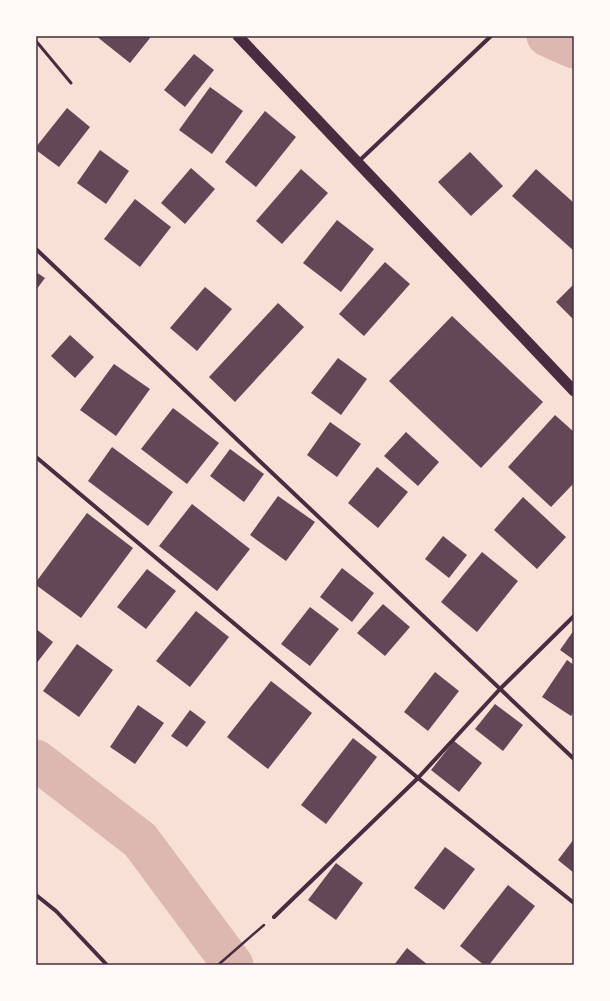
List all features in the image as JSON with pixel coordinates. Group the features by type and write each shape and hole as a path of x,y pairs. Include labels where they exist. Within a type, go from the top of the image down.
{"highway":[{"path":"238,36 574,391"}],"street":[{"path":"357,163 491,36"},
{"path":"36,249 574,759"},
{"path":"36,457 418,778 574,903"},
{"path":"274,917 418,778 500,689 574,616"},
{"path":"36,895 56,911 107,965"}],"lane":[{"path":"36,41 71,83"}],"path":[{"path":"218,965 262,927"}],"building":[{"path":"96,36 148,36 150,38 130,63"},
{"path":"194,54 214,70 185,107 164,90"},
{"path":"210,87 243,111 212,154 179,130"},
{"path":"67,108 90,127 59,167 36,150 36,147"},
{"path":"265,111 296,137 256,187 225,162"},
{"path":"100,150 129,171 106,204 77,183"},
{"path":"470,152 503,186 471,216 438,182"},
{"path":"191,168 215,189 185,224 161,203"},
{"path":"301,169 328,193 282,244 256,221"},
{"path":"536,169 574,203 574,251 512,196"},
{"path":"135,199 171,227 140,267 104,239"},
{"path":"337,220 374,249 341,292 303,263"},
{"path":"385,262 410,284 364,336 339,314"},
{"path":"36,272 45,278 36,290"},
{"path":"574,284 574,320 556,302"},
{"path":"205,287 232,309 197,351 170,328"},
{"path":"278,303 304,327 235,402 209,377"},
{"path":"452,316 543,402 481,468 389,381"},
{"path":"70,335 94,357 75,378 51,356"},
{"path":"338,358 367,379 341,415 311,393"},
{"path":"114,364 150,389 116,436 80,410"},
{"path":"173,408 219,443 187,484 141,449"},
{"path":"555,415 574,432 574,483 551,507 508,467"},
{"path":"330,422 361,444 337,477 307,455"},
{"path":"406,432 439,462 418,486 384,456"},
{"path":"112,447 173,492 148,526 88,481"},
{"path":"230,449 264,474 244,502 210,476"},
{"path":"377,467 408,492 378,528 348,503"},
{"path":"278,496 315,522 286,561 250,535"},
{"path":"523,497 566,537 537,569 494,530"},
{"path":"192,504 250,549 217,591 159,546"},
{"path":"87,513 133,548 81,618 36,585 36,582"},
{"path":"443,536 467,555 449,578 425,559"},
{"path":"482,552 518,581 477,632 441,602"},
{"path":"342,568 374,593 352,622 320,597"},
{"path":"147,569 176,591 146,629 117,607"},
{"path":"383,604 410,627 385,656 357,633"},
{"path":"310,607 339,629 310,666 281,644"},
{"path":"196,611 229,637 190,687 156,661"},
{"path":"36,629 53,642 36,664"},
{"path":"574,630 574,660 560,650"},
{"path":"77,644 113,670 79,717 43,691"},
{"path":"567,660 574,665 574,711 571,716 542,697"},
{"path":"435,672 459,691 428,731 404,712"},
{"path":"271,681 312,713 268,769 227,737"},
{"path":"495,704 523,725 503,751 475,729"},
{"path":"138,705 164,723 135,764 110,747"},
{"path":"190,710 206,722 187,747 171,736"},
{"path":"353,738 377,757 326,824 301,805"},
{"path":"454,741 482,763 459,792 431,770"},
{"path":"574,839 574,873 558,860"},
{"path":"445,847 475,869 444,910 414,888"},
{"path":"336,863 363,883 336,920 308,900"},
{"path":"508,885 535,906 489,965 484,965 460,946"},
{"path":"407,948 428,965 394,965"}],"waterway":[{"path":"547,36 574,48"},
{"path":"36,760 140,840 233,965"}]}
